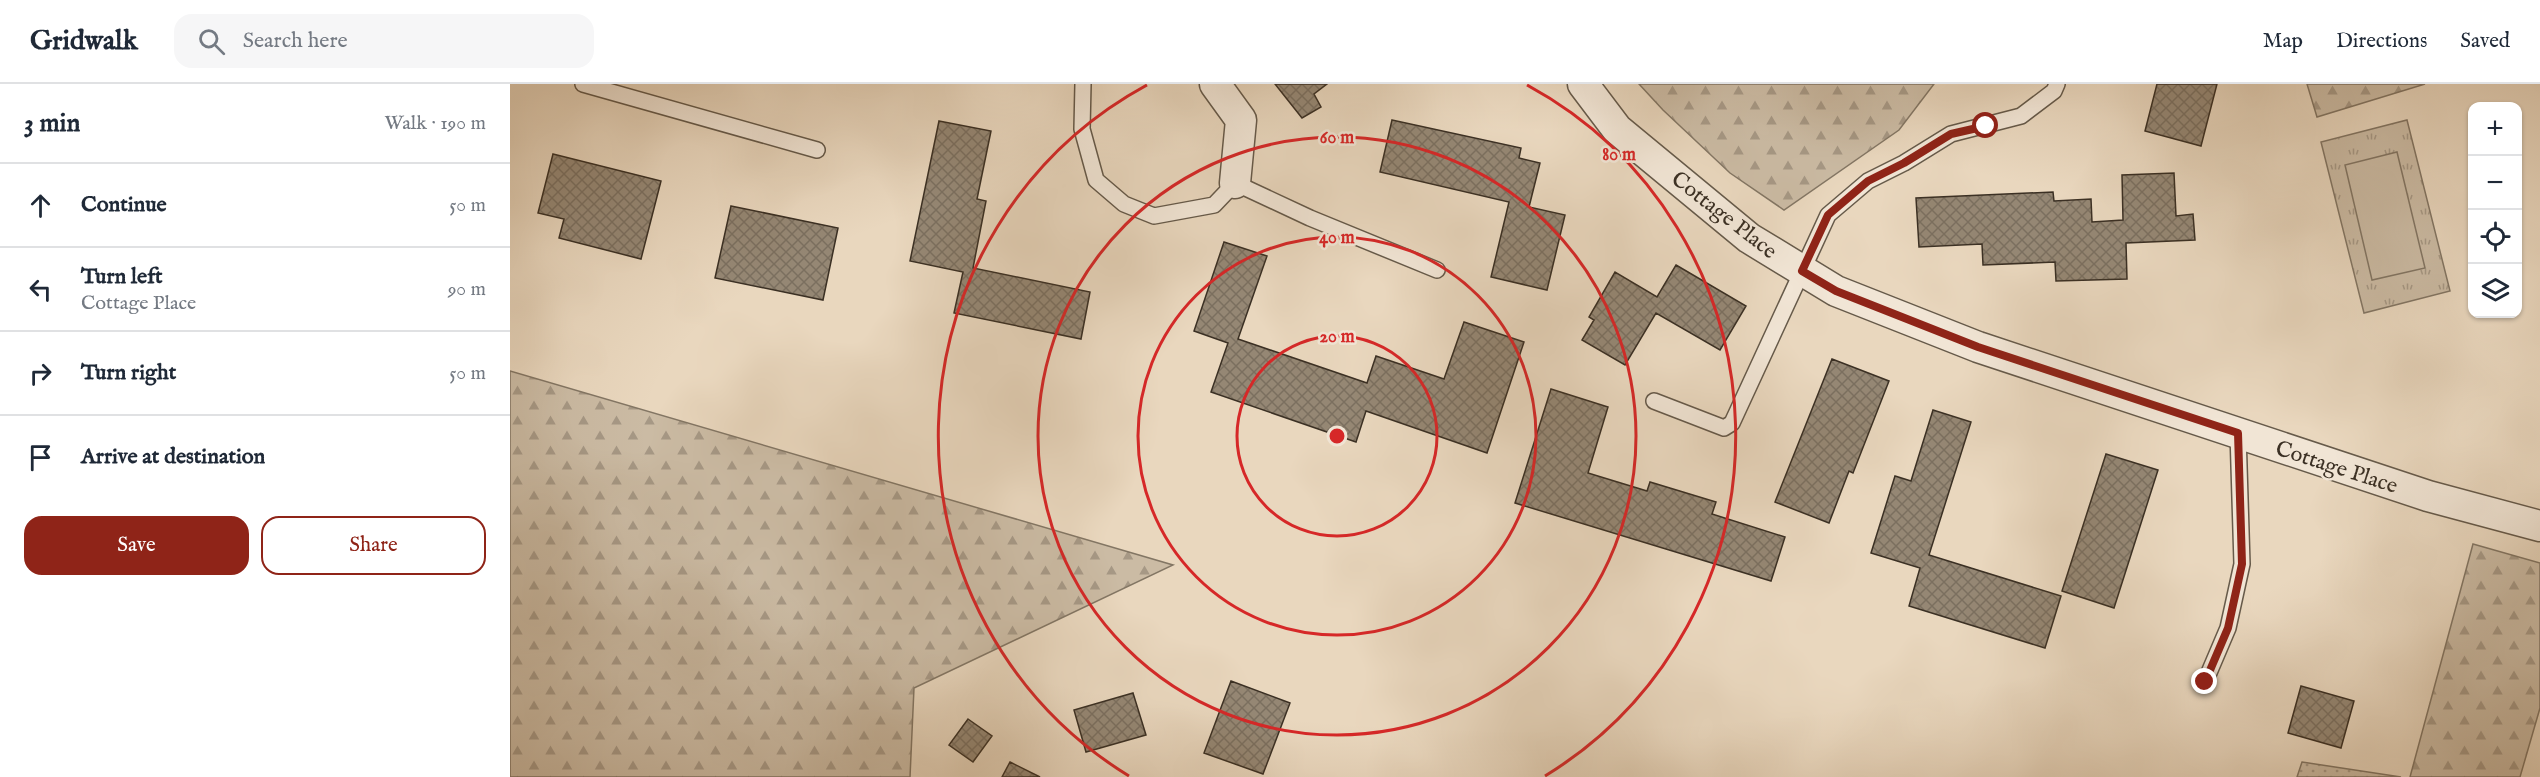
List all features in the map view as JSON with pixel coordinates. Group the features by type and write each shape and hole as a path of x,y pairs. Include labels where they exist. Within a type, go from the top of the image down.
{"street":[{"path":"1215,84 1240,120 1235,183"},
{"name":"Cottage Place","path":"1583,84 1617,129 1749,238 1836,291 1978,347 2428,496 2540,526"}],"lane":[{"path":"583,84 817,150"},
{"path":"1083,84 1082,129 1096,180 1124,204 1154,216 1214,205 1235,183 1310,218 1437,270"},
{"path":"1653,401 1724,428 1732,423 1828,215 1868,181 1904,163 1951,134 2021,116 2054,91 2057,84"},
{"path":"2205,682 2228,628 2242,564 2238,433"}],"green space":[{"path":"1639,84 1934,84 1899,130 1784,210 1730,173 1663,110"},
{"path":"2307,84 2425,84 2317,117"},
{"path":"2407,120 2450,291 2364,313 2321,142"},
{"path":"2397,152 2425,268 2372,280 2345,165"},
{"path":"510,371 1173,565 914,688 910,777 510,777"},
{"path":"2473,544 2540,563 2540,708 2520,777 2410,777"},
{"path":"2302,762 2401,777 2297,777"}],"building":[{"path":"1275,84 1327,84 1314,94 1321,107 1302,118"},
{"path":"2157,84 2217,84 2201,146 2145,131"},
{"path":"1392,120 1521,148 1519,158 1540,163 1529,207 1565,215 1547,290 1491,277 1509,202 1380,172"},
{"path":"939,121 991,131 977,199 986,201 973,268 1090,292 1081,339 954,313 963,272 910,261"},
{"path":"553,154 661,181 641,259 559,238 564,219 538,213"},
{"path":"2174,173 2176,216 2193,214 2195,240 2126,243 2127,279 2056,281 2055,262 1983,265 1982,244 1919,247 1916,198 2053,192 2054,201 2091,199 2092,222 2123,220 2122,175"},
{"path":"731,206 838,228 823,300 715,278"},
{"path":"1224,242 1267,256 1238,339 1367,383 1376,356 1444,379 1464,322 1524,342 1487,453 1366,411 1356,442 1211,392 1228,343 1194,331"},
{"path":"1676,265 1746,306 1720,350 1656,313 1625,365 1582,340 1594,320 1589,317 1615,272 1657,297"},
{"path":"1832,359 1889,381 1853,473 1849,471 1829,523 1775,502"},
{"path":"1551,389 1608,407 1588,473 1647,491 1650,482 1716,502 1712,514 1785,537 1771,581 1515,503"},
{"path":"1933,410 1971,422 1929,555 2061,596 2045,648 1909,606 1920,568 1871,553 1895,476 1911,481"},
{"path":"2106,454 2158,470 2114,608 2062,591"},
{"path":"1231,681 1290,703 1263,774 1204,753"},
{"path":"2301,686 2354,701 2341,748 2288,733"},
{"path":"1133,693 1146,735 1086,752 1074,710"},
{"path":"968,719 992,736 973,762 949,745"},
{"path":"1010,762 1040,777 1002,777"}],"route":[{"path":"1986,126 1951,134 1904,163 1868,181 1828,215 1802,271 1836,291 1978,347 2238,433 2243,537 2242,564 2228,628 2205,682"}]}
